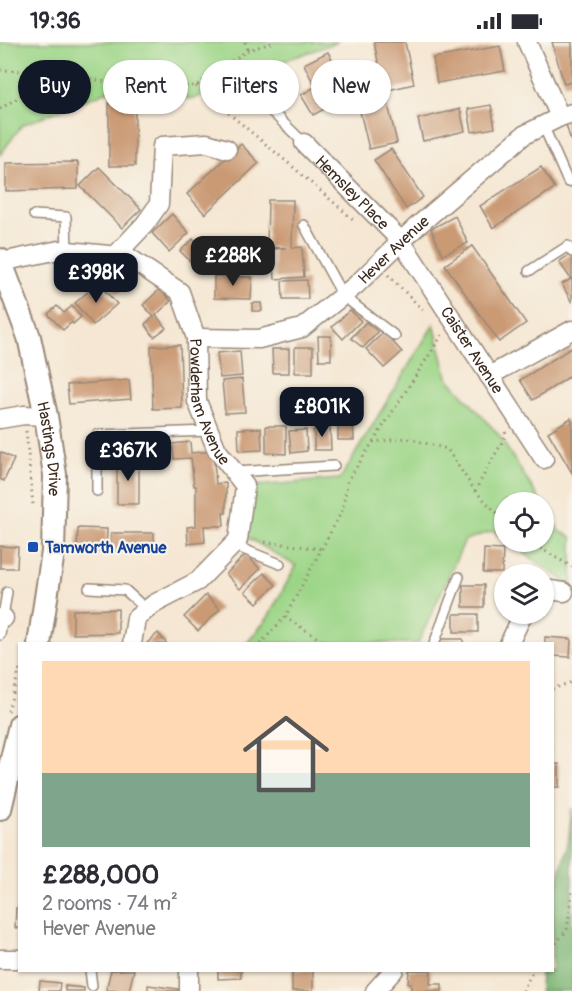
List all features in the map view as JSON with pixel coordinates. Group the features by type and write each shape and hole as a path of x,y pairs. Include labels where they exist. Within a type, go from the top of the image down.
{"street":[{"path":"527,42 566,115"},
{"name":"Hever Avenue","path":"196,338 259,339 302,328 343,296 524,135 566,115"},
{"path":"115,256 145,224 159,204 162,146 207,143 227,149"},
{"name":"Hemsley Place","path":"303,143 401,242"},
{"name":"Caister Avenue","path":"401,242 544,459"},
{"name":"Powderham Avenue","path":"0,261 58,250 128,257 180,292 196,338 197,401 217,450 245,486 235,542"},
{"name":"Hastings Drive","path":"0,261 29,337 35,416 55,475 53,552 39,642"},
{"path":"489,376 572,330"},
{"path":"0,419 35,416"},
{"path":"132,642 136,618 198,581 235,542"},
{"path":"554,591 564,592"},
{"path":"510,642 519,624"},
{"path":"0,805 14,719"},
{"path":"0,958 18,959"},
{"path":"189,972 189,991"},
{"path":"375,991 392,972"}],"lane":[{"path":"274,114 303,143"},
{"path":"543,125 568,182"},
{"path":"34,215 66,218 72,277"},
{"path":"303,225 343,296 395,336"},
{"path":"529,271 568,246 572,252"},
{"path":"97,491 97,435 209,431"},
{"path":"234,472 334,466"},
{"path":"235,542 280,564"},
{"path":"435,642 459,578"},
{"path":"89,588 125,590 147,610"},
{"path":"1,624 7,592"},
{"path":"90,972 92,986"}],"path":[{"path":"245,42 248,50"},
{"path":"91,79 121,85 196,86 248,50 275,42"},
{"path":"0,70 18,71"},
{"path":"196,86 293,167 346,216 356,222"},
{"path":"0,109 18,98"},
{"path":"377,265 428,314"},
{"path":"262,642 285,617 323,549 342,511 348,480 445,330"},
{"path":"34,512 35,416"},
{"path":"475,491 506,435 501,424"},
{"path":"373,442 407,438 447,449 475,491 494,510"},
{"path":"235,542 323,549"},
{"path":"547,552 572,567"},
{"path":"285,617 324,642"},
{"path":"554,688 572,682"},
{"path":"14,719 18,685"},
{"path":"554,946 570,931 572,892"},
{"path":"524,991 531,972"}],"green space":[{"path":"0,42 338,42 287,60 200,60 200,96 193,99 188,99 188,60 103,60 103,93 91,98 91,60 18,60 18,114 50,114 22,125 0,155"},
{"path":"434,324 447,377 498,434 535,492 494,492 494,532 465,540 418,642 248,642 267,619 296,566 245,536 256,486 340,479"},
{"path":"554,523 559,531 572,537 572,586 554,574 554,564 540,564 523,552 554,552"},
{"path":"572,807 572,991 540,991 541,972 554,972 554,896 568,843"}],"building":[{"path":"374,42 405,42 414,84 391,89 391,60 378,60"},
{"path":"552,42 572,42 572,82 564,84"},
{"path":"500,46 505,71 437,83 433,58"},
{"path":"328,52 332,60 312,60"},
{"path":"311,60 311,79 304,64"},
{"path":"311,89 311,112 301,95"},
{"path":"491,105 495,128 472,132 468,109"},
{"path":"460,109 465,131 423,141 418,119"},
{"path":"109,114 135,114 135,166 109,166"},
{"path":"361,114 390,114 397,143 369,149"},
{"path":"572,116 572,141 571,141 564,118"},
{"path":"241,144 259,163 205,214 187,194"},
{"path":"391,149 423,197 406,209 374,160"},
{"path":"78,162 78,189 6,191 6,163"},
{"path":"99,167 141,209 122,228 80,186"},
{"path":"541,167 555,188 493,228 480,206"},
{"path":"268,200 293,200 292,248 302,247 304,277 275,279 273,249 286,248 267,247"},
{"path":"172,214 189,233 169,252 152,233"},
{"path":"455,216 468,243 443,255 431,229"},
{"path":"193,239 213,260 201,272 180,251"},
{"path":"472,246 526,323 499,342 445,265"},
{"path":"572,253 572,303 562,284 571,279 559,262"},
{"path":"112,263 129,279 117,293 100,277"},
{"path":"214,276 252,277 251,299 214,298"},
{"path":"307,280 308,299 283,299 282,281"},
{"path":"98,283 117,304 93,325 75,303"},
{"path":"160,289 171,301 156,315 166,328 154,337 145,324 154,317 143,305"},
{"path":"252,303 261,303 262,311 252,311"},
{"path":"57,306 64,313 72,306 81,317 63,330 48,314"},
{"path":"350,310 361,321 343,339 332,327"},
{"path":"366,322 378,332 363,348 351,338"},
{"path":"384,332 402,352 384,368 366,349"},
{"path":"318,336 331,336 331,360 319,360"},
{"path":"180,345 182,408 153,409 151,346"},
{"path":"295,347 313,347 313,373 295,373"},
{"path":"571,348 572,375 533,400 520,380"},
{"path":"272,349 289,349 289,373 273,373"},
{"path":"240,351 242,376 220,378 217,353"},
{"path":"242,379 245,412 225,413 222,381"},
{"path":"129,380 131,399 69,404 67,385"},
{"path":"353,417 354,440 338,440 338,418"},
{"path":"571,418 572,421 572,473 548,432"},
{"path":"266,426 286,426 286,454 266,453"},
{"path":"330,426 331,450 314,450 314,427"},
{"path":"261,428 262,450 239,451 238,429"},
{"path":"306,430 307,451 291,453 289,431"},
{"path":"190,442 191,453 213,451 216,484 226,483 226,513 223,513 224,526 204,526 205,542 188,544 187,527 196,526 196,486 194,486 191,458 174,459 172,444"},
{"path":"0,452 14,459 4,481 0,479"},
{"path":"117,459 139,459 139,504 117,504"},
{"path":"78,528 107,529 106,552 77,551"},
{"path":"111,533 154,533 154,551 111,551"},
{"path":"0,546 18,547 17,568 0,568"},
{"path":"484,549 503,552 502,564 494,564 494,573 483,573"},
{"path":"246,554 260,569 240,589 226,574"},
{"path":"264,573 276,585 257,603 245,592"},
{"path":"463,585 484,585 484,607 463,607"},
{"path":"206,595 220,609 198,631 184,617"},
{"path":"118,609 118,633 73,634 73,610"},
{"path":"454,614 478,614 478,632 454,632"},
{"path":"158,633 165,642 148,642"},
{"path":"545,637 571,639 570,657 554,656 554,642 545,642"},
{"path":"439,639 463,639 463,642 439,642"},
{"path":"554,764 559,764 559,787 554,787"},
{"path":"16,908 18,908 18,928 15,928"},
{"path":"110,972 134,972 129,991 106,990"},
{"path":"218,972 241,972 241,978 218,979"},
{"path":"292,972 313,972 313,991 292,991"},
{"path":"409,972 431,972 430,984 442,984 442,991 411,991 411,984 408,984"},
{"path":"40,981 60,983 59,991 39,991"},
{"path":"148,985 185,990 185,991 148,991"},
{"path":"65,986 84,988 84,991 65,991"}],"place":[{"name":"Tamworth Avenue","path":"33,547"}]}
